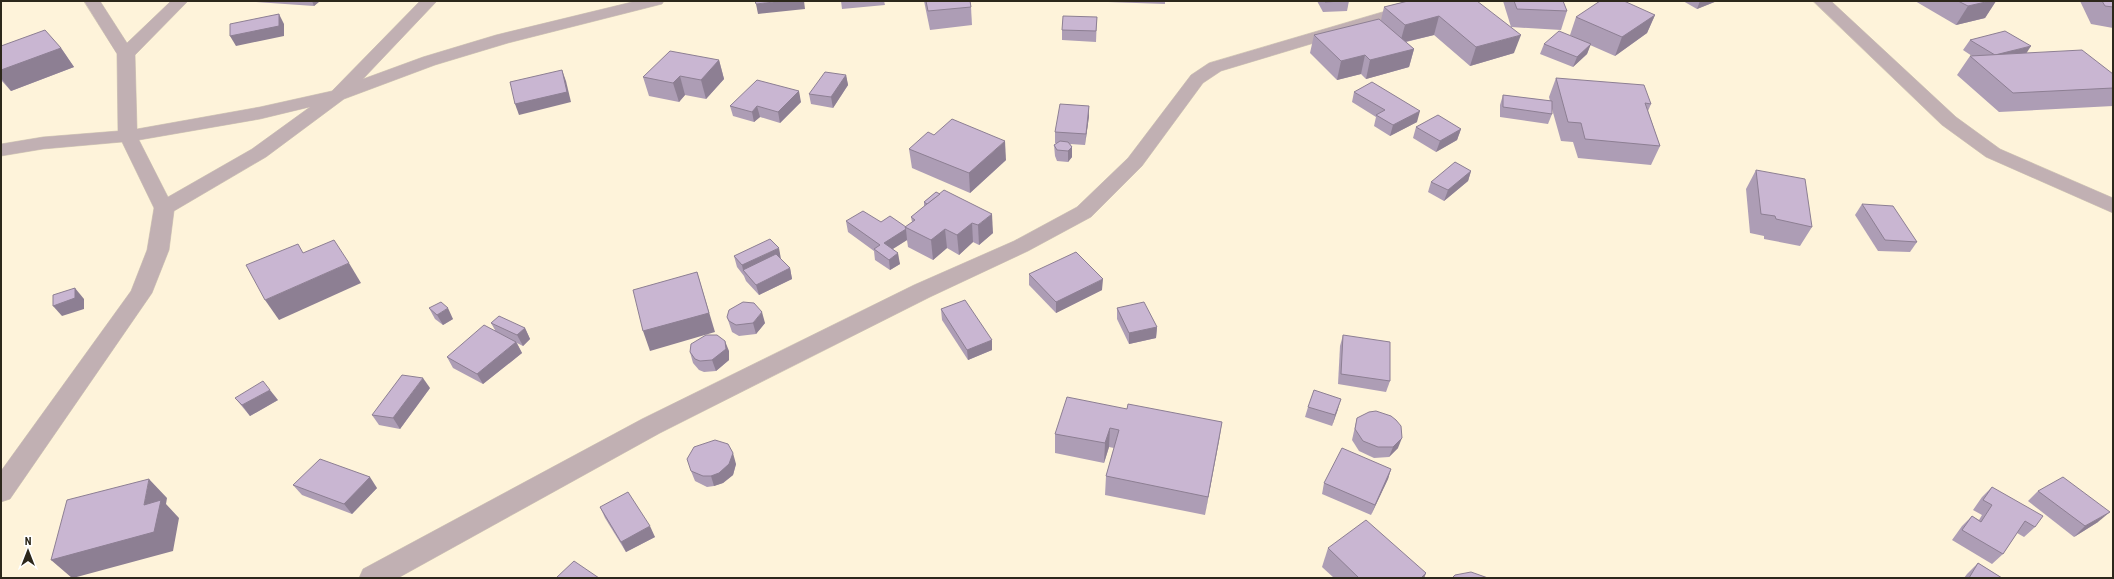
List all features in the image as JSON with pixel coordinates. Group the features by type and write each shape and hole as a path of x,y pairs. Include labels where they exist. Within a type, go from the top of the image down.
{"street":[{"path":"1,491 141,294 158,250 164,208 128,136 126,54 92,1"},
{"path":"126,54 180,1"},
{"path":"164,208 259,153 338,95 429,1"},
{"path":"1,150 43,143 128,136 260,113 338,95 429,61 502,39 656,1"},
{"path":"373,578 651,426 922,292 1021,246 1084,212 1135,162 1197,79 1215,68 1438,1"},
{"path":"1822,1 1949,121 1968,136 1993,153 2113,206"}],"building":[{"path":"755,1 783,1 756,4"},
{"path":"926,1 970,1 971,7 928,11"},
{"path":"1408,1 1477,1 1521,35 1476,47 1439,16 1405,25 1384,7"},
{"path":"1514,1 1563,1 1567,11 1517,9"},
{"path":"1600,1 1624,1 1655,15 1622,37 1576,17"},
{"path":"1958,1 1990,1 1968,6"},
{"path":"2102,1 2113,1 2113,7 2105,6"},
{"path":"279,14 279,26 230,36 230,24"},
{"path":"1063,16 1097,17 1096,31 1062,30"},
{"path":"1379,19 1414,49 1370,60 1365,55 1341,61 1314,35"},
{"path":"45,30 61,48 1,70 1,46"},
{"path":"1559,31 1591,44 1577,57 1544,44"},
{"path":"2005,31 2031,46 1995,55 1970,40"},
{"path":"2082,50 2113,74 2113,88 2013,93 1970,56"},
{"path":"670,51 719,60 701,80 680,76 673,83 643,77"},
{"path":"562,70 567,92 515,104 510,82"},
{"path":"825,72 846,75 831,97 809,94"},
{"path":"1556,78 1644,85 1651,104 1645,103 1660,146 1585,139 1581,123 1568,122"},
{"path":"757,80 799,91 778,112 757,106 752,112 730,106"},
{"path":"1372,82 1420,111 1393,125 1376,115 1385,110 1354,92"},
{"path":"1503,95 1552,101 1552,114 1503,107"},
{"path":"1060,104 1089,106 1086,134 1055,132"},
{"path":"1438,115 1461,129 1440,141 1416,127"},
{"path":"952,119 1005,141 969,173 909,149 928,132 934,135"},
{"path":"1060,141 1068,142 1072,147 1068,151 1057,150 1054,145"},
{"path":"1455,162 1471,171 1448,190 1431,182"},
{"path":"1756,170 1805,179 1812,227 1776,219 1775,216 1761,214"},
{"path":"944,190 992,214 978,225 972,223 957,235 945,229 931,240 905,227 915,220 911,217"},
{"path":"936,192 940,194 927,204 924,202"},
{"path":"1862,204 1893,206 1917,242 1885,240"},
{"path":"863,211 881,222 890,216 906,227 906,229 884,243 898,253 889,260 874,249 880,245 846,221"},
{"path":"770,239 779,248 742,265 734,256"},
{"path":"334,240 349,263 265,300 246,265 298,244 303,253"},
{"path":"1076,252 1103,279 1056,302 1029,274"},
{"path":"776,254 790,268 756,285 743,270"},
{"path":"697,272 709,313 643,331 633,290"},
{"path":"75,288 75,298 53,306 53,295"},
{"path":"965,300 992,340 967,350 941,309"},
{"path":"441,302 448,308 437,315 429,308"},
{"path":"743,302 754,303 762,312 753,323 736,325 729,321 727,317 729,310"},
{"path":"1144,302 1157,327 1129,333 1117,308"},
{"path":"499,316 525,328 517,335 491,323"},
{"path":"484,325 516,342 477,374 447,357"},
{"path":"706,335 717,335 725,341 726,349 712,360 700,361 695,359 690,352 691,344"},
{"path":"1343,335 1390,342 1390,381 1341,374"},
{"path":"402,375 423,378 393,418 372,415"},
{"path":"263,381 270,390 242,405 235,398"},
{"path":"1314,390 1341,399 1335,415 1308,407"},
{"path":"1067,397 1127,409 1128,404 1222,422 1208,497 1106,476 1119,430 1110,428 1105,443 1055,434"},
{"path":"1376,411 1391,416 1401,426 1402,438 1393,447 1378,447 1363,441 1355,429 1357,418 1369,412"},
{"path":"715,440 728,444 733,453 729,464 719,473 711,476 703,476 691,471 687,459 694,447"},
{"path":"1342,448 1391,469 1375,505 1324,483"},
{"path":"320,459 370,477 344,504 293,485"},
{"path":"2063,477 2110,512 2085,526 2038,491"},
{"path":"149,479 144,505 161,500 154,532 51,560 67,500"},
{"path":"1992,487 2043,516 2035,527 2025,521 2003,554 1962,530 1972,516 1981,522 1992,505 1983,500"},
{"path":"628,492 650,526 621,542 600,507"},
{"path":"1366,520 1426,573 1421,578 1359,578 1328,548"},
{"path":"574,561 599,578 556,578"},
{"path":"1978,563 2002,578 1969,578"},
{"path":"1471,572 1488,578 1452,578 1455,575"}]}
